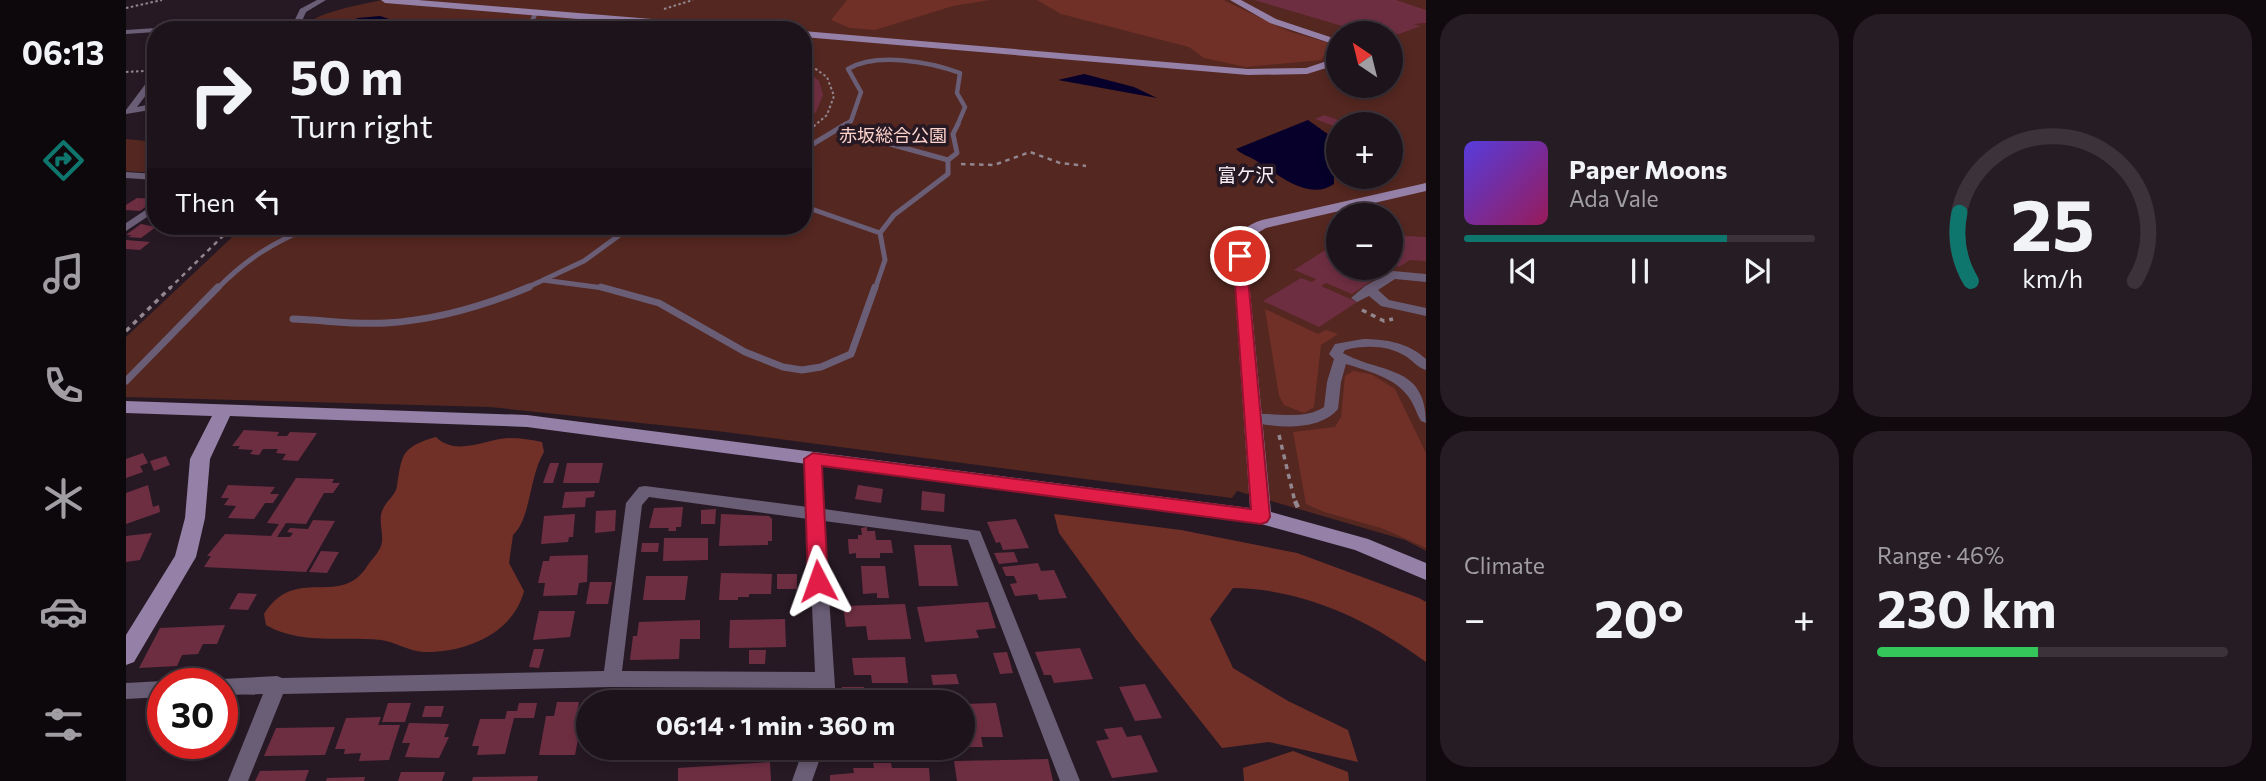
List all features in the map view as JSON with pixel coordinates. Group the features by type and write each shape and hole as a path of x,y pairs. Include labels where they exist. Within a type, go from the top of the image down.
{"street":[{"path":"298,21 303,11 322,0"},
{"path":"1234,0 1273,21 1326,39"},
{"path":"390,1 643,21"},
{"path":"126,32 147,31"},
{"path":"812,35 1248,72 1307,71 1326,64"},
{"path":"128,112 147,88"},
{"path":"128,112 147,108"},
{"path":"126,175 147,176"},
{"path":"1261,517 1239,249 1242,237 1253,227 1263,224 1426,187"},
{"path":"129,222 147,211"},
{"path":"1357,298 1393,275 1426,278"},
{"path":"1369,289 1385,303 1426,312"},
{"path":"1426,366 1406,349 1370,341 1340,347 1336,354 1398,379 1417,393 1426,418"},
{"path":"1253,418 1279,420 1322,417 1331,409 1334,382 1341,358"},
{"path":"126,407 527,421 1261,517 1362,544 1426,572"},
{"path":"126,655 185,557 195,519 200,459 224,410"},
{"path":"813,459 826,690"},
{"path":"612,679 634,503 645,491 974,535 1070,781"},
{"path":"238,686 612,679 826,680"},
{"path":"238,781 277,684"},
{"path":"126,691 147,690"},
{"path":"802,781 809,760"}],"lane":[{"path":"532,21 536,12"},
{"path":"543,280 575,282 672,309 750,354 787,369 819,368 851,354 884,260 880,233 902,207 930,192 948,174 948,162 957,153 953,134 965,107 957,93 960,73 939,64 866,60 853,63 848,69 857,79 861,101 851,121 812,145"},
{"path":"839,130 948,162"},
{"path":"812,209 880,233"},
{"path":"126,381 236,269 267,246 292,235"},
{"path":"293,319 386,323 421,320 488,301 543,280 590,259 624,235"}],"path":[{"path":"126,8 162,0"},
{"path":"664,9 693,0"},
{"path":"812,66 829,76 835,97 831,110 812,125"},
{"path":"126,72 147,71"},
{"path":"948,162 988,166 1030,152 1060,163 1086,166"},
{"path":"126,331 224,235"},
{"path":"1279,420 1276,429 1291,471 1293,504 1303,515"}],"green space":[{"name":"赤坂総合公園","path":"382,0 1426,0 1426,551 1405,540 1237,491 1232,498 717,431 490,407 126,397 126,337 234,235 812,235 812,21 311,21 325,14"},
{"path":"126,139 147,141 147,172 126,171"}],"shaded area":[{"path":"847,0 990,0 953,6 875,30 850,28 831,20"},
{"path":"1037,0 1223,0 1288,31 1326,42 1326,50 1322,60 1246,67 1204,58 1189,47 1061,14"},
{"path":"380,16 392,20 350,21"},
{"path":"1084,74 1134,87 1157,98 1058,80"},
{"path":"1308,120 1326,133 1326,188 1314,190 1293,184 1236,149"},
{"path":"1265,309 1318,334 1326,330 1338,334 1321,345 1314,407 1304,413 1284,405 1279,396"},
{"path":"1353,371 1371,374 1395,389 1426,453 1426,548 1384,529 1324,512 1306,504 1293,432 1335,427 1341,417 1345,376"},
{"path":"436,437 452,446 509,438 542,442 544,452 535,473 527,508 519,528 513,535 509,563 524,591 509,619 485,638 471,644 455,649 423,652 381,640 293,635 266,625 264,614 276,599 289,591 343,585 355,579 366,568 381,546 381,513 396,489 400,466 406,453 416,444"},
{"path":"1054,514 1181,530 1297,553 1419,598 1426,602 1426,662 1382,633 1335,610 1285,594 1233,588 1210,619 1233,668 1288,701 1348,730 1358,762 1269,742 1222,748 1135,638 1059,533"},
{"path":"1293,751 1348,772 1349,781 1244,781 1243,768"}],"building":[{"path":"1254,0 1396,0 1426,10 1426,23 1413,24 1421,26 1404,32 1404,21 1326,21"},
{"path":"812,75 819,81 823,95 812,115"},
{"path":"1326,116 1326,123 1315,119"},
{"path":"137,198 147,199 147,206 140,211 126,210 126,205"},
{"path":"141,224 147,225 147,234 141,238 126,235"},
{"path":"1403,234 1426,237 1426,261 1410,260 1403,264"},
{"path":"126,240 150,242 140,250 126,249"},
{"path":"1326,249 1326,280 1372,280 1352,294 1326,283 1321,286 1357,302 1319,327 1263,301 1301,278 1312,282 1316,279 1294,270"},
{"path":"244,430 279,432 277,436 287,436 290,432 317,433 298,461 282,460 286,454 276,453 278,449 263,449 259,455 250,454 253,450 232,446"},
{"path":"143,453 148,463 140,466 143,472 126,478 126,459"},
{"path":"166,456 170,465 154,471 150,461"},
{"path":"550,463 559,463 553,483 543,483"},
{"path":"567,463 603,463 599,483 563,483"},
{"path":"296,478 334,479 332,483 340,483 333,493 324,493 306,524 286,523 277,537 290,537 293,533 287,532 290,528 308,529 313,520 335,521 306,572 204,567 211,556 207,556 225,534 271,536 279,524 267,523"},
{"path":"148,485 153,507 159,505 160,512 126,524 126,493"},
{"path":"228,485 275,487 270,494 279,494 273,503 265,503 254,519 228,518 236,506 224,505 229,498 221,498"},
{"path":"858,485 883,489 881,503 855,499"},
{"path":"595,491 594,497 586,498 585,507 562,508 565,492"},
{"path":"922,491 945,494 944,512 921,510"},
{"path":"683,507 681,527 676,527 676,531 668,531 669,528 649,528 654,508"},
{"path":"716,509 715,524 701,524 701,510"},
{"path":"616,510 615,531 595,533 596,511"},
{"path":"575,514 573,537 569,537 568,542 541,544 544,516"},
{"path":"721,514 769,516 772,519 772,541 768,541 768,545 719,546"},
{"path":"1016,519 1029,548 1003,550 1000,542 996,543 987,522"},
{"path":"867,527 867,531 875,531 876,540 891,540 893,553 880,553 880,558 856,558 856,553 849,554 848,539 858,539 858,535 862,535 861,528"},
{"path":"152,533 140,560 126,562 126,536"},
{"path":"664,538 708,538 708,560 663,561"},
{"path":"642,543 659,543 658,552 641,552"},
{"path":"914,545 951,545 958,586 919,586"},
{"path":"321,551 339,552 327,573 309,572"},
{"path":"1014,552 1018,562 999,564 994,553"},
{"path":"588,555 587,582 579,583 577,595 543,596 545,583 538,583 543,561 549,561 550,556"},
{"path":"1038,563 1041,571 1054,570 1067,598 1039,600 1037,594 1015,596 1010,584 1017,583 1014,576 1006,576 1002,567"},
{"path":"861,566 885,566 889,598 877,598 877,593 863,594"},
{"path":"721,573 772,574 771,594 749,594 749,597 738,597 738,600 719,600"},
{"path":"777,574 797,574 797,589 777,589"},
{"path":"646,576 688,576 685,600 643,600"},
{"path":"590,582 612,582 608,604 586,604"},
{"path":"238,593 257,594 248,610 229,609"},
{"path":"988,602 996,628 976,630 979,638 925,642 917,607"},
{"path":"905,604 911,639 868,640 866,626 846,627 843,606"},
{"path":"539,611 575,611 570,637 533,640"},
{"path":"785,619 786,647 729,648 730,620"},
{"path":"700,620 700,639 680,639 679,659 630,660 633,636 637,636 639,622"},
{"path":"225,625 217,644 203,644 198,654 182,655 177,666 139,668 160,628"},
{"path":"1080,648 1093,679 1054,683 1051,675 1044,675 1035,652"},
{"path":"534,649 544,649 539,668 529,667"},
{"path":"749,650 766,650 765,664 749,664"},
{"path":"1007,652 1013,673 1000,674 993,653"},
{"path":"905,657 908,683 872,683 871,675 854,675 852,658"},
{"path":"956,674 959,684 933,685 931,675"},
{"path":"1145,684 1162,718 1135,721 1119,687"},
{"path":"842,687 864,687 864,690 842,690"},
{"path":"557,702 576,702 575,755 539,755 546,716 554,716"},
{"path":"388,703 411,703 405,722 382,722"},
{"path":"519,703 537,703 534,718 514,718 505,754 477,755 479,746 472,746 480,719 505,719 507,711 517,711"},
{"path":"996,703 1003,737 981,737 983,747 975,747 975,704"},
{"path":"425,706 444,706 441,717 422,717"},
{"path":"381,717 378,725 400,725 389,760 359,761 361,753 344,754 345,749 335,749 346,718"},
{"path":"409,723 449,724 444,737 449,737 439,758 405,757 410,743 402,743"},
{"path":"335,727 325,755 264,756 276,728"},
{"path":"1122,727 1127,737 1141,735 1158,772 1112,778 1096,741 1109,739 1104,729"},
{"path":"1048,759 1053,781 957,781 954,761"},
{"path":"770,762 771,781 678,781 678,768"},
{"path":"873,763 891,763 892,768 929,768 930,781 830,781 830,775 854,773 853,768 874,768"},
{"path":"309,770 305,781 255,781 260,771"},
{"path":"401,772 445,772 442,781 398,781"},
{"path":"538,776 537,781 472,781 473,777"},
{"path":"365,777 364,781 326,781 327,778"}],"district":[{"name":"富ケ沢","path":"1246,174"}],"route":[{"path":"818,581 813,459 1261,517 1240,256"}]}
